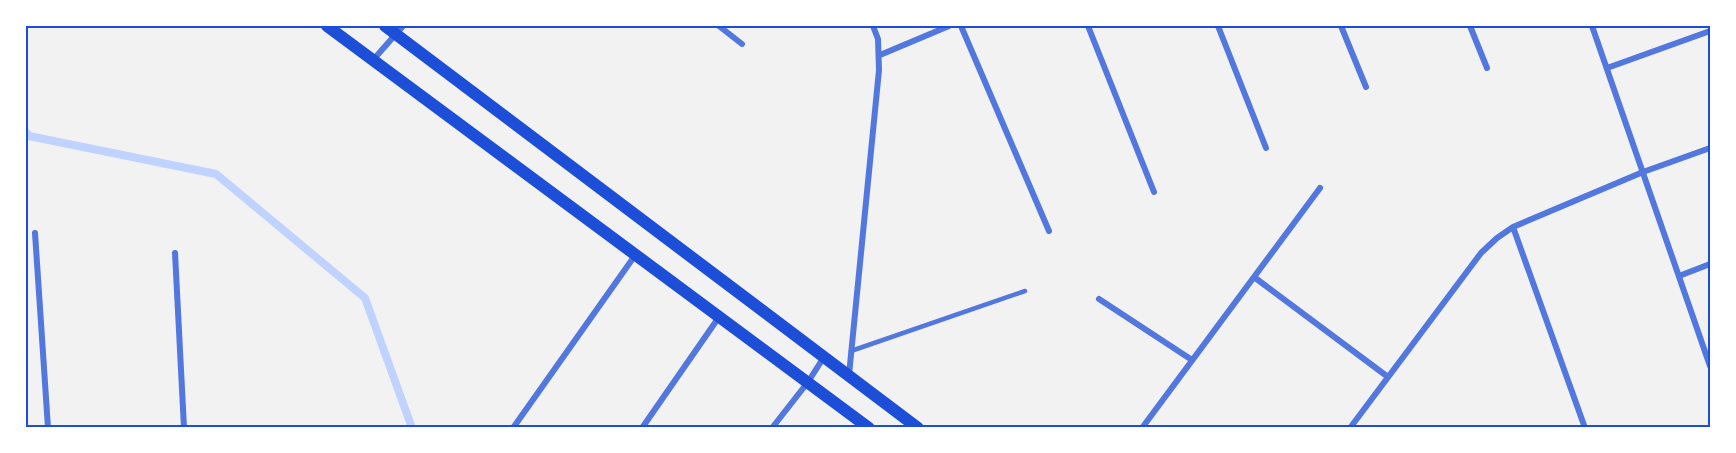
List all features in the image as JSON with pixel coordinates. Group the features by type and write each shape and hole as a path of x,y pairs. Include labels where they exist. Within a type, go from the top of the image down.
{"main road":[{"path":"327,26 869,428"},
{"path":"385,26 400,30 918,428"}],"street":[{"path":"719,26 742,44"},
{"path":"849,375 880,56 873,26"},
{"path":"880,56 949,26"},
{"path":"961,26 1049,231"},
{"path":"1088,26 1154,192"},
{"path":"1218,26 1266,148"},
{"path":"1341,26 1366,87"},
{"path":"1470,26 1486,68"},
{"path":"1592,26 1710,366"},
{"path":"373,60 400,30"},
{"path":"1607,68 1710,31"},
{"path":"1350,428 1481,253 1497,238 1514,227 1643,172 1710,148"},
{"path":"1142,428 1320,188"},
{"path":"1514,227 1585,428"},
{"path":"35,233 48,428"},
{"path":"175,253 184,428"},
{"path":"513,428 636,254"},
{"path":"1679,276 1710,264"},
{"path":"1254,278 1388,376"},
{"path":"1099,299 1192,360"},
{"path":"642,428 720,317"},
{"path":"772,428 808,382 824,357"}],"lane":[{"path":"851,351 1025,291"}],"waterway":[{"path":"26,132 29,136 216,174 365,298 412,428"}]}
